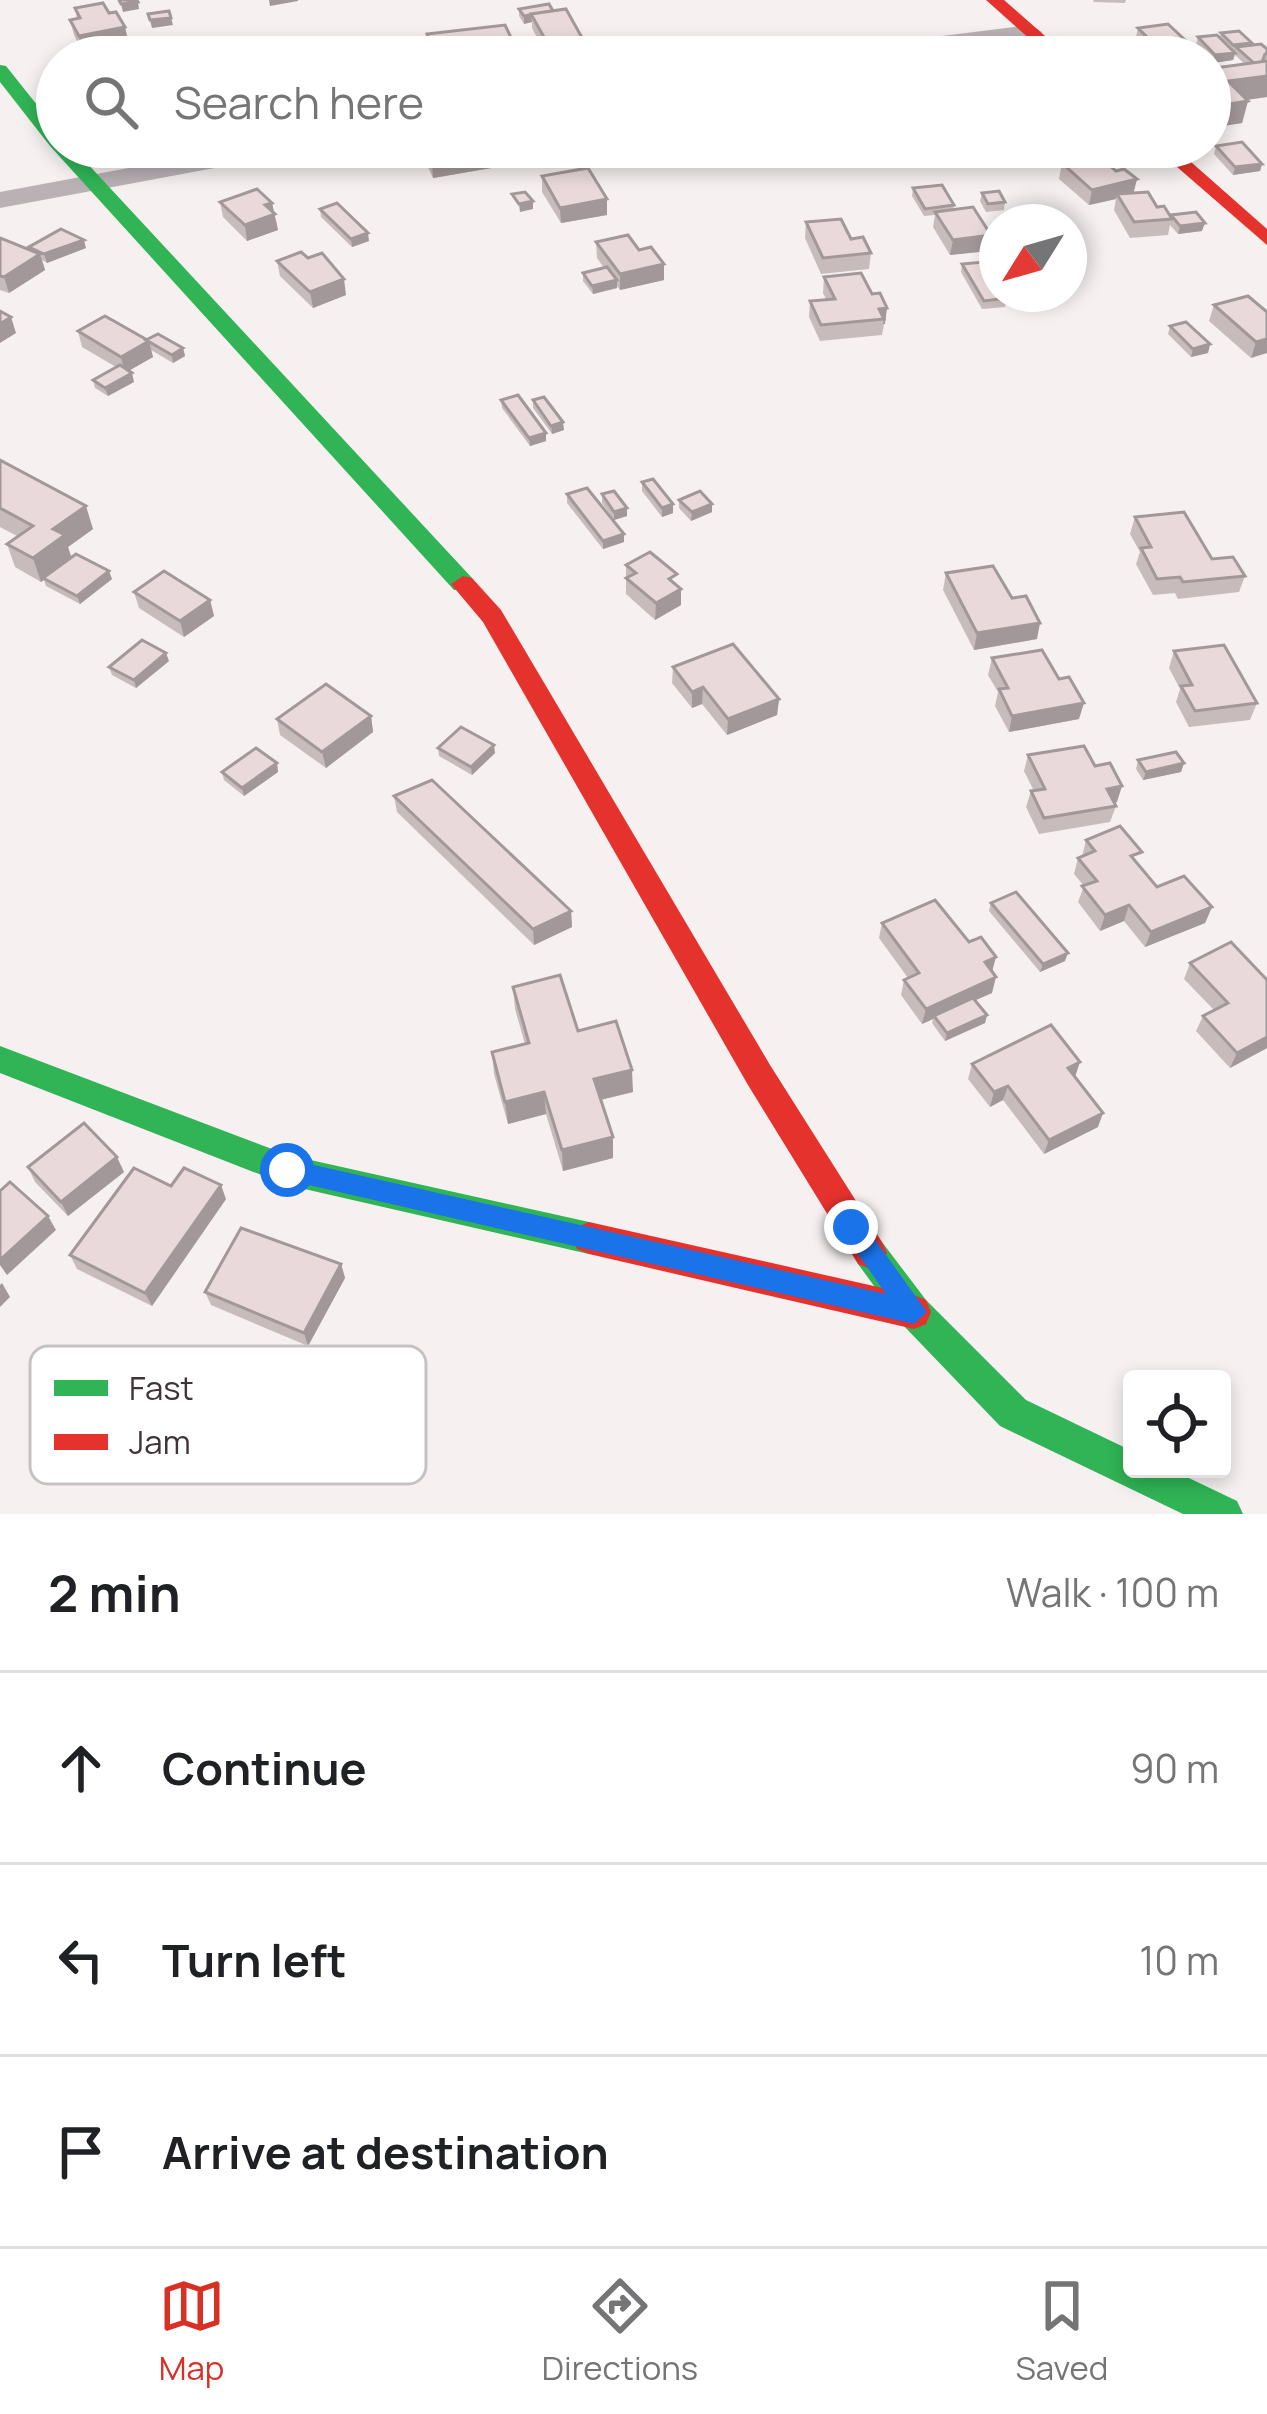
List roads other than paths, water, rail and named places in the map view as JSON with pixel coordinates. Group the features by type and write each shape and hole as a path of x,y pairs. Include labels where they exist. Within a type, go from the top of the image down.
{"street":[{"path":"994,0 1035,36"},
{"path":"998,36 1030,32"},
{"path":"0,70 36,115"},
{"path":"80,168 492,616 851,1227 914,1312 1013,1413 1224,1514"},
{"path":"0,200 176,168"},
{"path":"1187,168 1267,239"},
{"path":"0,1059 287,1170 914,1312"}]}
